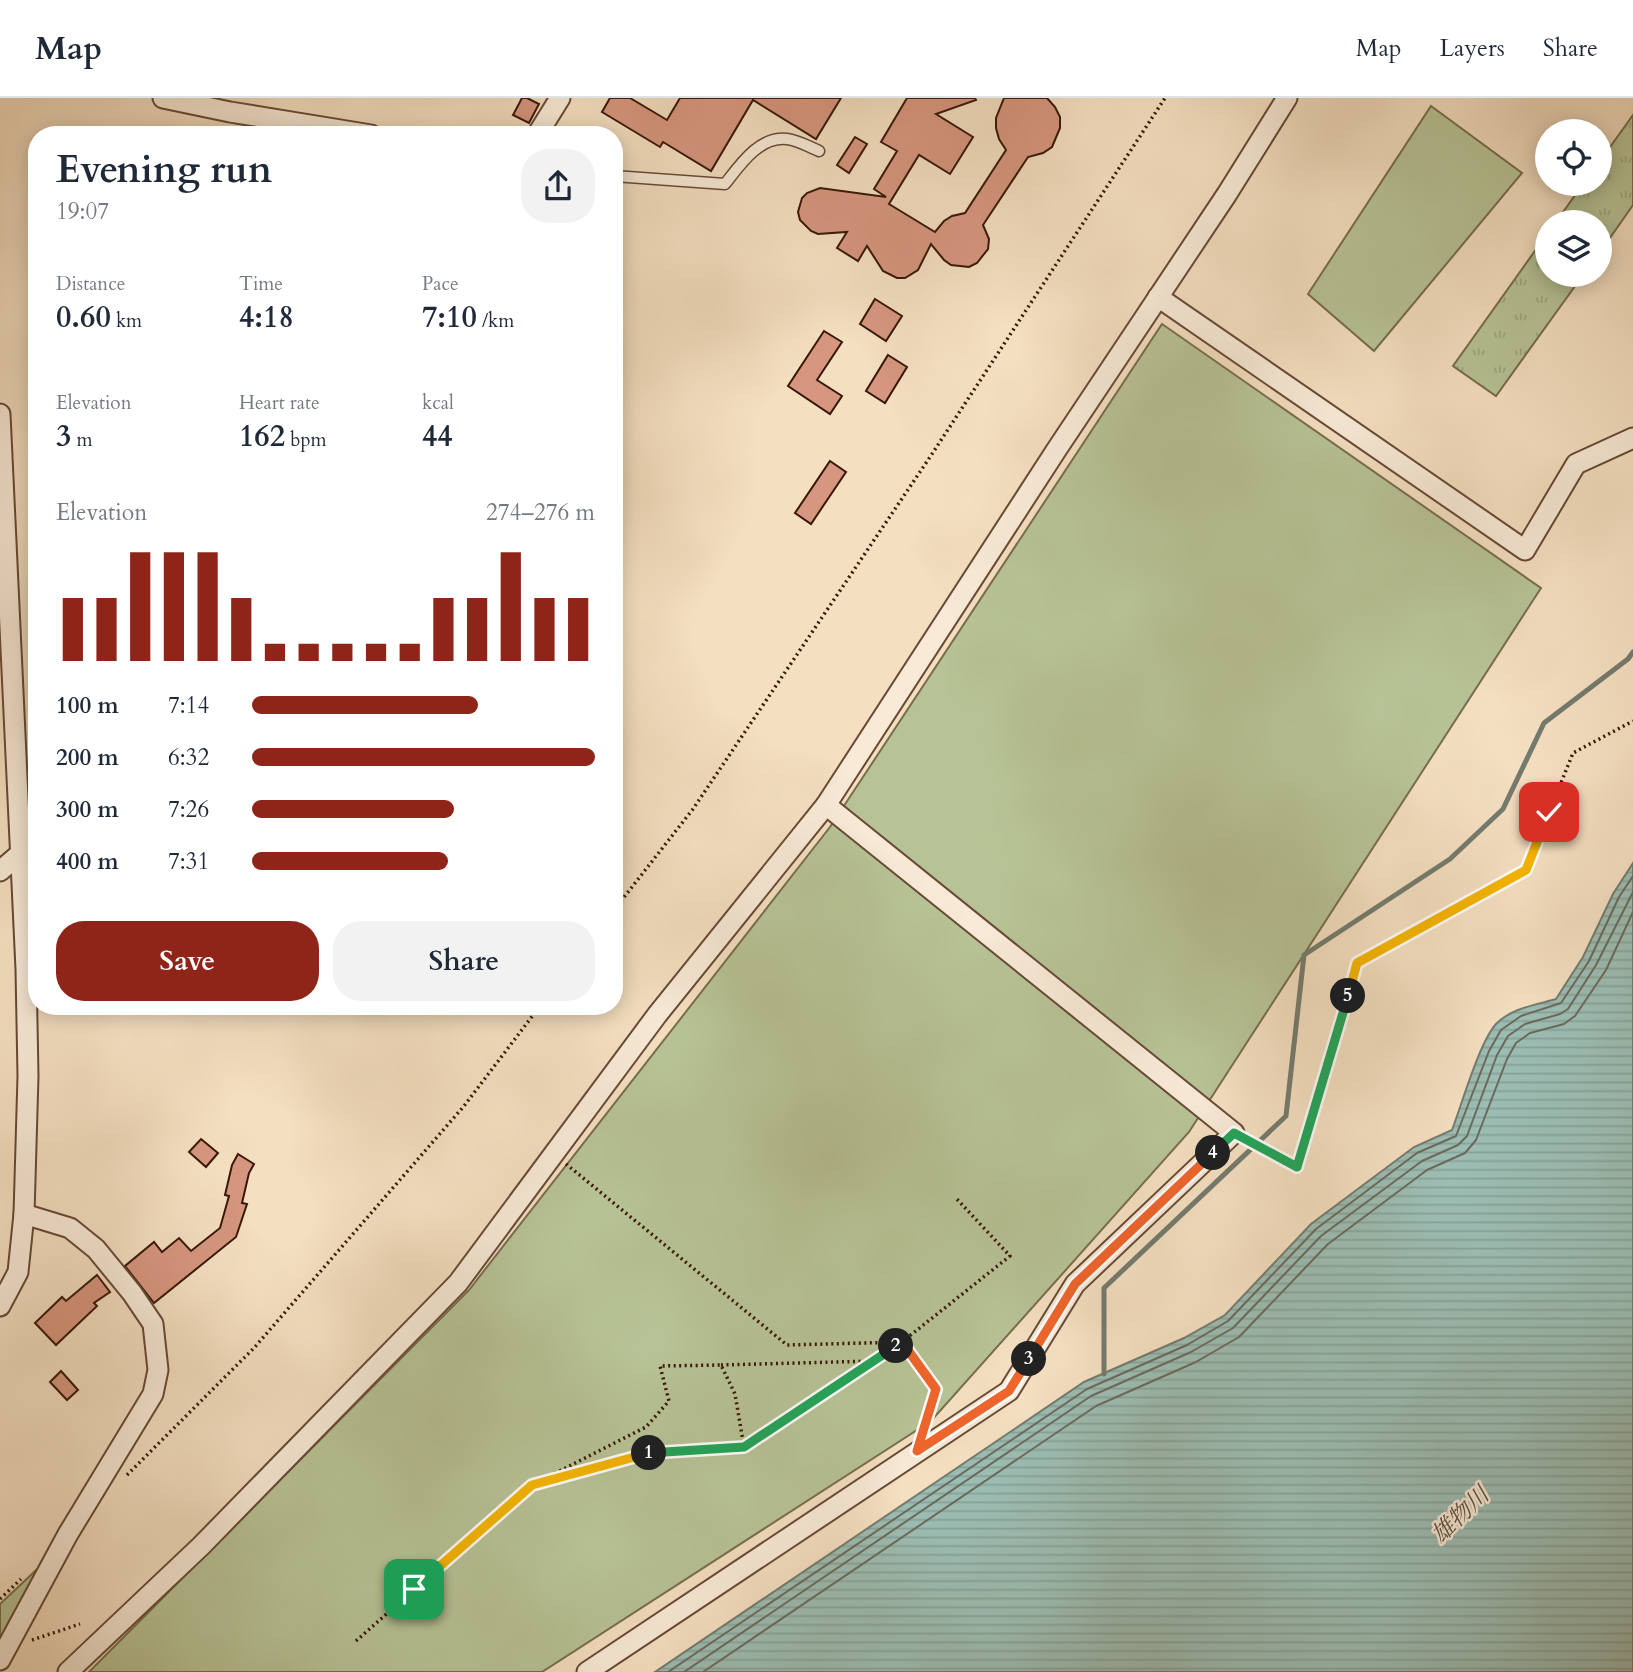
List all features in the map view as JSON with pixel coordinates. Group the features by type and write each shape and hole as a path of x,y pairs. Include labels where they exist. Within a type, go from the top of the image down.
{"street":[{"path":"163,98 316,126"},
{"path":"543,126 560,98"},
{"path":"68,1672 201,1546 458,1283 657,1015 827,805 1287,98"},
{"path":"1158,297 1525,550 1576,464 1633,438"},
{"path":"0,414 26,847 28,1076 24,1214 18,1272 0,1306"},
{"path":"587,1672 1009,1391 1075,1284 1234,1133 827,805"},
{"path":"0,871 26,847"},
{"path":"3,1654 68,1534 153,1394 158,1370 153,1324 96,1249 70,1228 24,1214"}],"lane":[{"path":"623,177 725,184 749,152 773,141 787,139 819,151"}],"path":[{"path":"623,898 693,809 930,457 1165,98"},
{"path":"1234,1133 1297,1167 1357,963 1526,870 1573,753 1633,721"},
{"path":"127,1476 254,1348 464,1106 533,1015"},
{"path":"554,1154 787,1345 902,1342"},
{"path":"532,1485 654,1452 744,1447 902,1342 1010,1256 956,1196"},
{"path":"902,1342 936,1389 917,1451"},
{"path":"356,1641 532,1485 646,1427 669,1401 660,1366 874,1361"},
{"path":"721,1365 735,1394 744,1447"},
{"path":"3,1654 80,1624"}],"green space":[{"path":"1431,106 1522,173 1374,351 1308,294"},
{"path":"1633,115 1633,205 1612,235 1612,210 1565,210 1574,196 1612,196 1612,144"},
{"path":"1535,251 1535,287 1574,287 1496,396 1453,366"},
{"path":"1162,324 1541,588 1189,1132 931,1421 542,1672 89,1672 469,1290 830,827"},
{"path":"50,1557 0,1652 0,1604"}],"water":[{"name":"雄物川","path":"1633,863 1633,1672 655,1672 1084,1382 1184,1338 1225,1315 1311,1224 1414,1147 1452,1130 1477,1059 1496,1024 1509,1014 1556,999 1583,957 1613,894"}],"building":[{"path":"522,98 539,104 529,123 513,115"},
{"path":"610,98 630,98 667,120 680,98 841,98 816,139 753,100 711,171 663,142 660,147 602,112"},
{"path":"907,98 976,100 936,114 973,137 950,174 919,155 889,204 935,232 944,221 965,213 1006,150 996,128 996,118 1004,98 1047,98 1060,117 1060,128 1052,147 1028,157 983,225 989,239 988,249 977,263 969,267 951,265 931,244 918,270 905,278 897,278 883,271 867,246 858,261 837,248 847,232 818,234 800,220 798,212 802,198 820,188 886,197 874,189 897,151 881,142"},
{"path":"855,137 867,144 849,173 837,165"},
{"path":"875,299 902,316 886,341 860,324"},
{"path":"824,331 842,342 817,380 842,396 830,414 788,386"},
{"path":"888,355 907,367 885,403 866,391"},
{"path":"830,461 846,472 811,524 795,513"},
{"path":"201,1139 218,1153 206,1167 189,1152"},
{"path":"238,1154 254,1164 249,1173 242,1203 247,1204 236,1237 154,1303 125,1266 154,1242 162,1252 179,1238 191,1251 220,1228 229,1196 225,1195 232,1165"},
{"path":"97,1275 110,1292 94,1303 97,1306 56,1345 35,1323 62,1297 66,1301"},
{"path":"61,1371 78,1390 67,1400 50,1382"}],"waterway":[{"path":"1104,1374 1104,1288 1286,1116 1304,955 1450,859 1503,809 1544,723 1628,659 1633,652"}],"route":[{"path":"414,1589 532,1485 654,1452 744,1447 902,1342 936,1389 917,1451 1009,1391 1075,1284 1234,1133 1297,1167 1357,963 1526,870 1549,812"}]}
